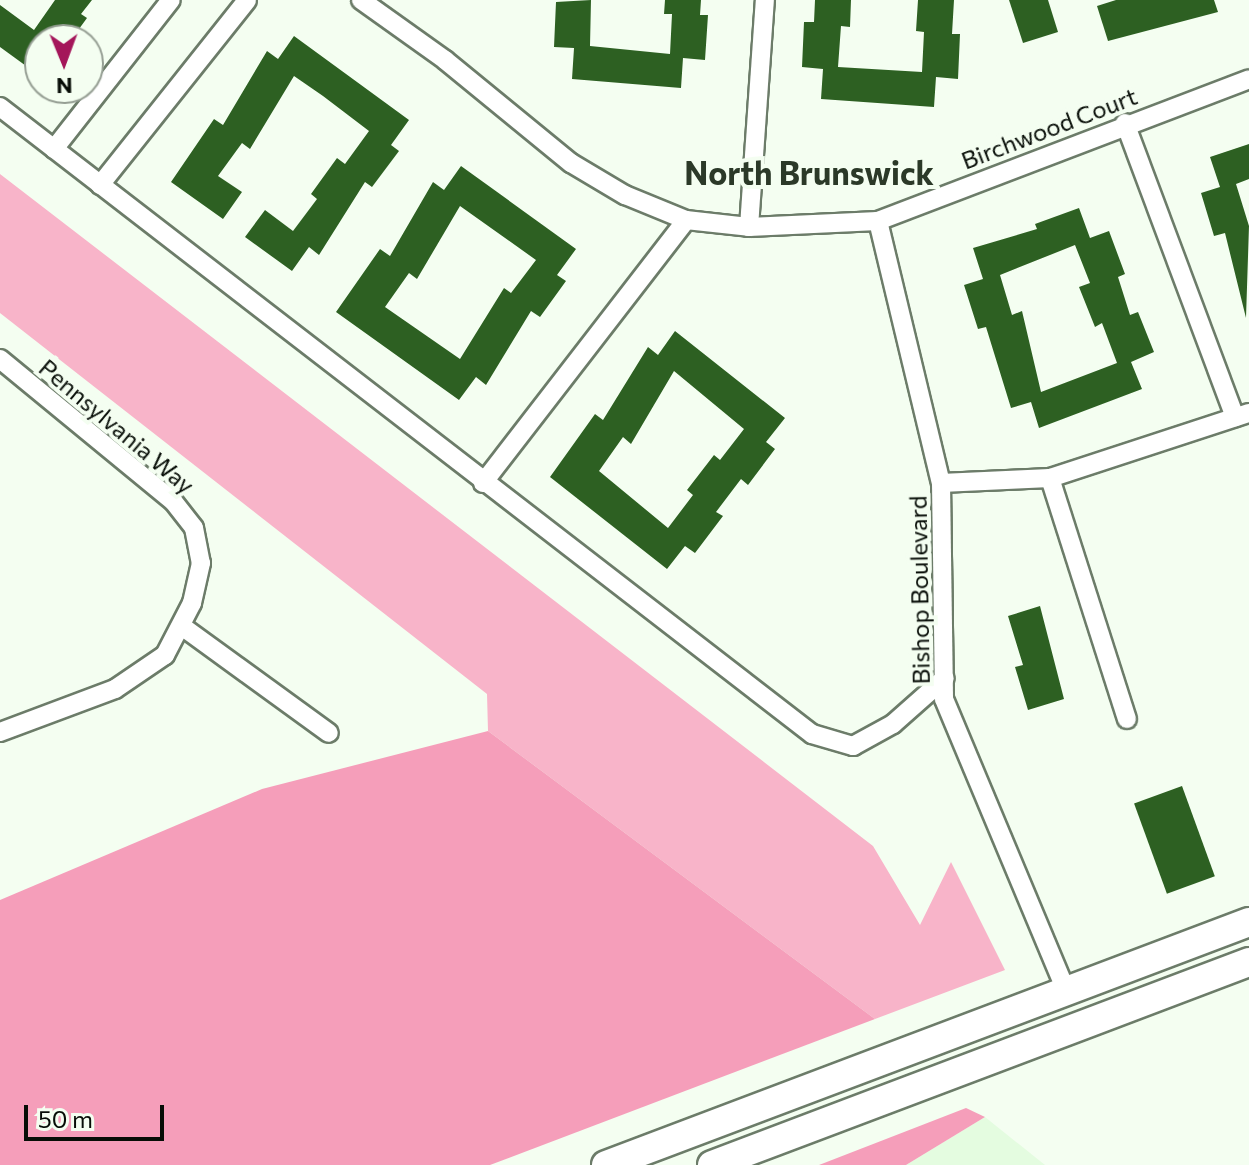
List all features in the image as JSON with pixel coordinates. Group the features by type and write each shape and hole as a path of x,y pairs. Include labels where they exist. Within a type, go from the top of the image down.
{"highway":[{"path":"606,1165 1249,922"},
{"path":"712,1165 1249,962"}],"street":[{"path":"54,149 171,0"},
{"path":"100,185 247,0"},
{"name":"Birchwood Court","path":"361,0 445,60 571,163 625,195 686,220 749,227 878,221 1125,123 1249,79"},
{"path":"749,227 765,0"},
{"path":"0,107 799,725 836,745 853,746 877,735 945,678"},
{"path":"941,483 1050,478 1242,415 1125,123"},
{"path":"483,483 686,220"},
{"name":"Bishop Boulevard","path":"878,221 941,483 944,699 1066,990"},
{"name":"Pennsylvania Way","path":"0,359 173,501 194,528 200,545 199,582 183,627 165,655 133,681 0,732"},
{"path":"1050,478 1127,719"},
{"path":"183,627 329,733"}],"shaded area":[{"path":"0,174 873,846 920,925 951,862 1005,970 875,1019 488,731 487,694 0,313"},
{"path":"488,731 875,1019 490,1165 0,1165 0,900 262,789"},
{"path":"966,1108 985,1117 906,1165 819,1165"},
{"path":"985,1117 1045,1165 906,1165"}],"building":[{"path":"55,0 92,0 81,14 87,18 83,24 38,24"},
{"path":"591,0 590,46 670,54 672,14 664,14 665,0 701,0 700,15 708,15 705,60 683,58 681,88 572,79 574,48 554,47 556,2"},
{"path":"815,0 851,0 850,27 841,26 838,67 922,72 924,32 916,31 918,0 954,0 952,34 960,34 958,79 936,77 934,107 821,99 823,69 802,67 804,22 814,22"},
{"path":"1009,0 1048,0 1058,32 1023,43"},
{"path":"1116,0 1214,0 1218,12 1108,41 1097,6"},
{"path":"0,5 26,24 24,64 0,47"},
{"path":"294,36 409,120 391,145 399,151 372,187 365,182 319,255 309,247 292,271 245,237 265,210 293,231 317,199 311,194 337,158 345,164 369,131 323,96 294,76 250,149 242,143 218,176 242,192 223,219 171,182 214,119 223,125 267,51 278,59"},
{"path":"1249,144 1249,179 1236,184 1249,226 1246,318 1225,233 1214,236 1201,193 1220,187 1210,157"},
{"path":"461,166 576,249 557,275 566,281 540,317 531,311 486,385 476,377 459,400 336,312 380,249 390,256 433,182 444,190","holes":["460,206 536,260 511,293 504,288 460,359 385,307 409,273 417,279"]},
{"path":"1079,208 1090,238 1109,231 1125,274 1118,277 1130,315 1138,312 1154,352 1131,362 1142,389 1039,428 1031,402 1011,408 986,327 978,329 964,285 983,279 973,248 1037,229 1035,224","holes":["1075,245 1090,283 1079,287 1095,327 1102,323 1117,363 1041,392 1022,311 1012,315 1000,275"]},
{"path":"675,331 785,418 766,442 775,449 748,485 741,479 716,512 723,516 695,553 685,546 667,569 550,477 595,414 603,420 648,347 658,355","holes":["674,371 744,429 720,460 714,455 687,490 693,495 668,528 599,471 623,437 631,444"]},
{"path":"1040,606 1064,699 1028,710 1015,667 1023,665 1008,616"},
{"path":"1182,786 1215,876 1167,894 1134,803"}],"district":[{"name":"North Brunswick","path":"809,172"}]}
